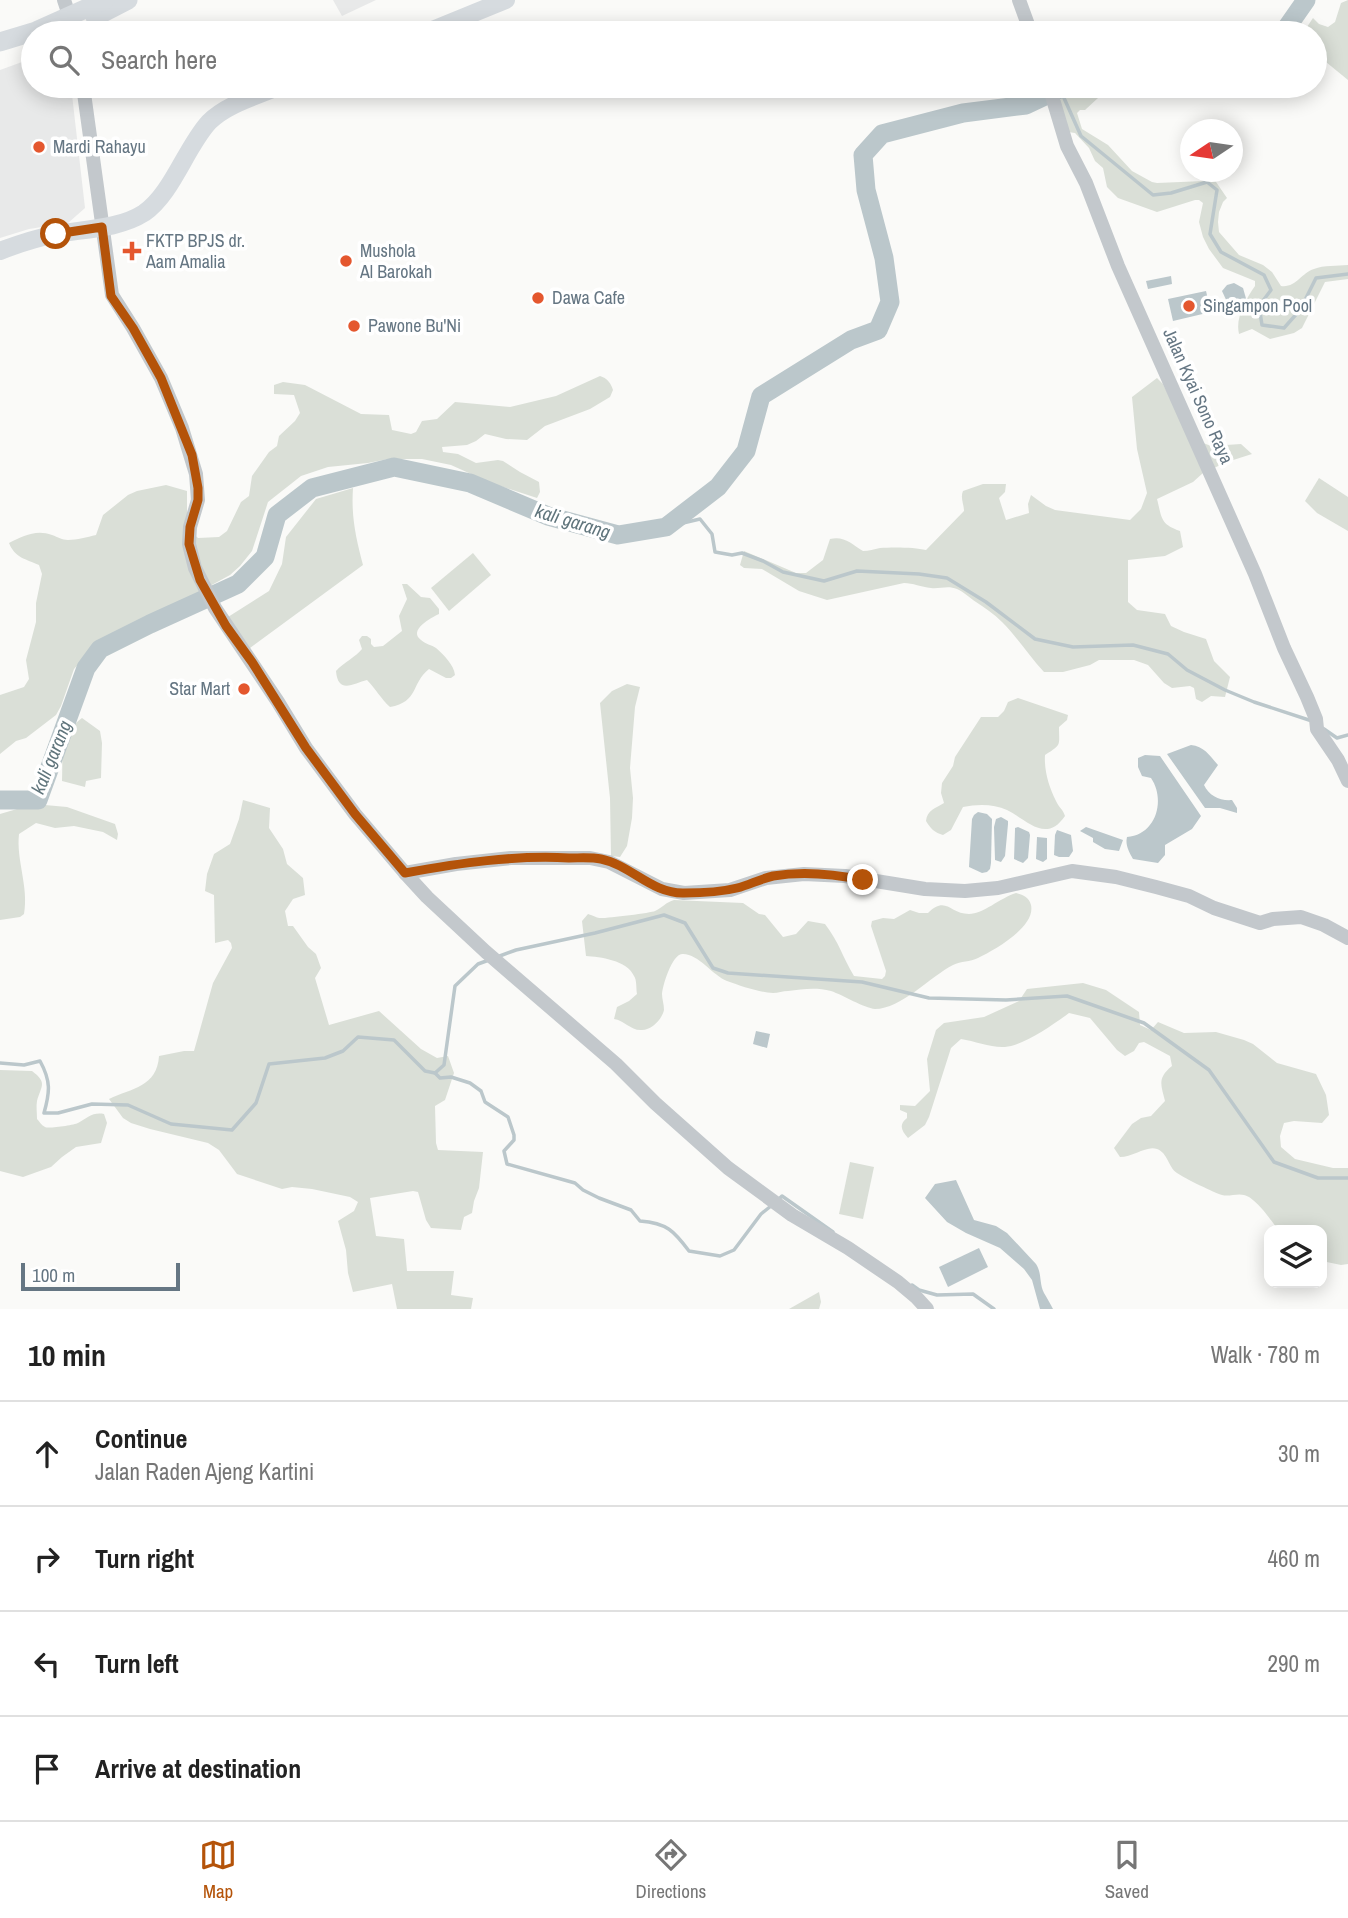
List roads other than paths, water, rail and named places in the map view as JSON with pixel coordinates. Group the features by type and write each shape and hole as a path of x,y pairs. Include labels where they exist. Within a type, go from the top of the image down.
{"highway":[{"path":"71,21 105,0"},
{"path":"72,21 128,0"},
{"path":"0,43 21,36"},
{"path":"0,56 21,48"}],"main road":[{"path":"454,21 506,0"},
{"path":"0,251 28,241 102,227 135,218 146,212 156,202 203,130 220,113 253,98"}],"street":[{"path":"1019,0 1027,21"},
{"path":"85,98 111,296 133,328 161,378 192,455 198,500 190,527 189,544 200,580 215,608 322,770 355,814 427,897 616,1065 703,1147 773,1202 898,1282 927,1309"},
{"name":"Jalan Kyai Sono Raya","path":"1053,98 1067,146 1086,183 1118,266 1223,500 1317,724 1348,782"},
{"path":"405,873 511,858 590,858 609,862 662,889 684,893 730,890 766,878 804,874 845,876 925,889 973,891 1072,872 1116,877 1167,890 1260,923 1273,919 1301,918 1324,925 1348,938"}],"waterway":[{"name":"kali garang","path":"1291,21 1306,0"},
{"name":"kali garang","path":"0,800 38,800 86,668 100,649 238,584 265,557 277,515 312,488 394,467 470,483 548,516 618,535 666,527 718,487 746,451 761,396 851,340 878,330 890,302 884,258 866,190 863,155 882,134 963,113 1026,105 1041,98"},
{"path":"1064,98 1081,136 1153,195 1171,193 1207,182 1217,190 1210,234 1221,252 1264,275 1271,290 1259,306 1262,325 1284,328 1300,310 1316,278 1348,274"},
{"path":"666,527 700,519 712,534 715,552 732,555 742,553 783,572 824,581 857,571 947,578 986,602 1035,639 1073,647 1133,645 1168,654 1187,670 1225,690 1312,721"},
{"path":"1324,729 1337,738 1348,735"},
{"path":"497,957 516,950 664,915 685,923 713,968 728,973 862,982 929,998 1006,1000 1067,996 1144,1023 1209,1070 1274,1162 1318,1178 1348,1178"},
{"path":"0,1063 24,1065 40,1061 48,1087 44,1113 58,1113 92,1104 128,1105 171,1124 232,1130 256,1103 269,1064 325,1058 343,1051 358,1037 394,1040 425,1071 435,1073 444,1065 455,986 478,964 489,960"},
{"path":"435,1073 440,1078 451,1077 470,1083 481,1091 485,1102 508,1117 514,1140 504,1151 507,1164 575,1183 599,1198 631,1210 640,1221 669,1229 689,1251 720,1256 734,1250 761,1214 771,1206"},
{"path":"779,1199 782,1196 833,1232"},
{"path":"912,1285 937,1295 973,1294 994,1309"}],"place":[{"name":"Mardi Rahayu","path":"39,147"},
{"name":"FKTP BPJS dr. Aam Amalia","path":"132,251"},
{"name":"Mushola Al Barokah","path":"346,261"},
{"name":"Dawa Cafe","path":"538,298"},
{"name":"Singampon Pool","path":"1189,306"},
{"name":"Pawone Bu'Ni","path":"354,326"},
{"name":"Star Mart","path":"244,689"}]}
